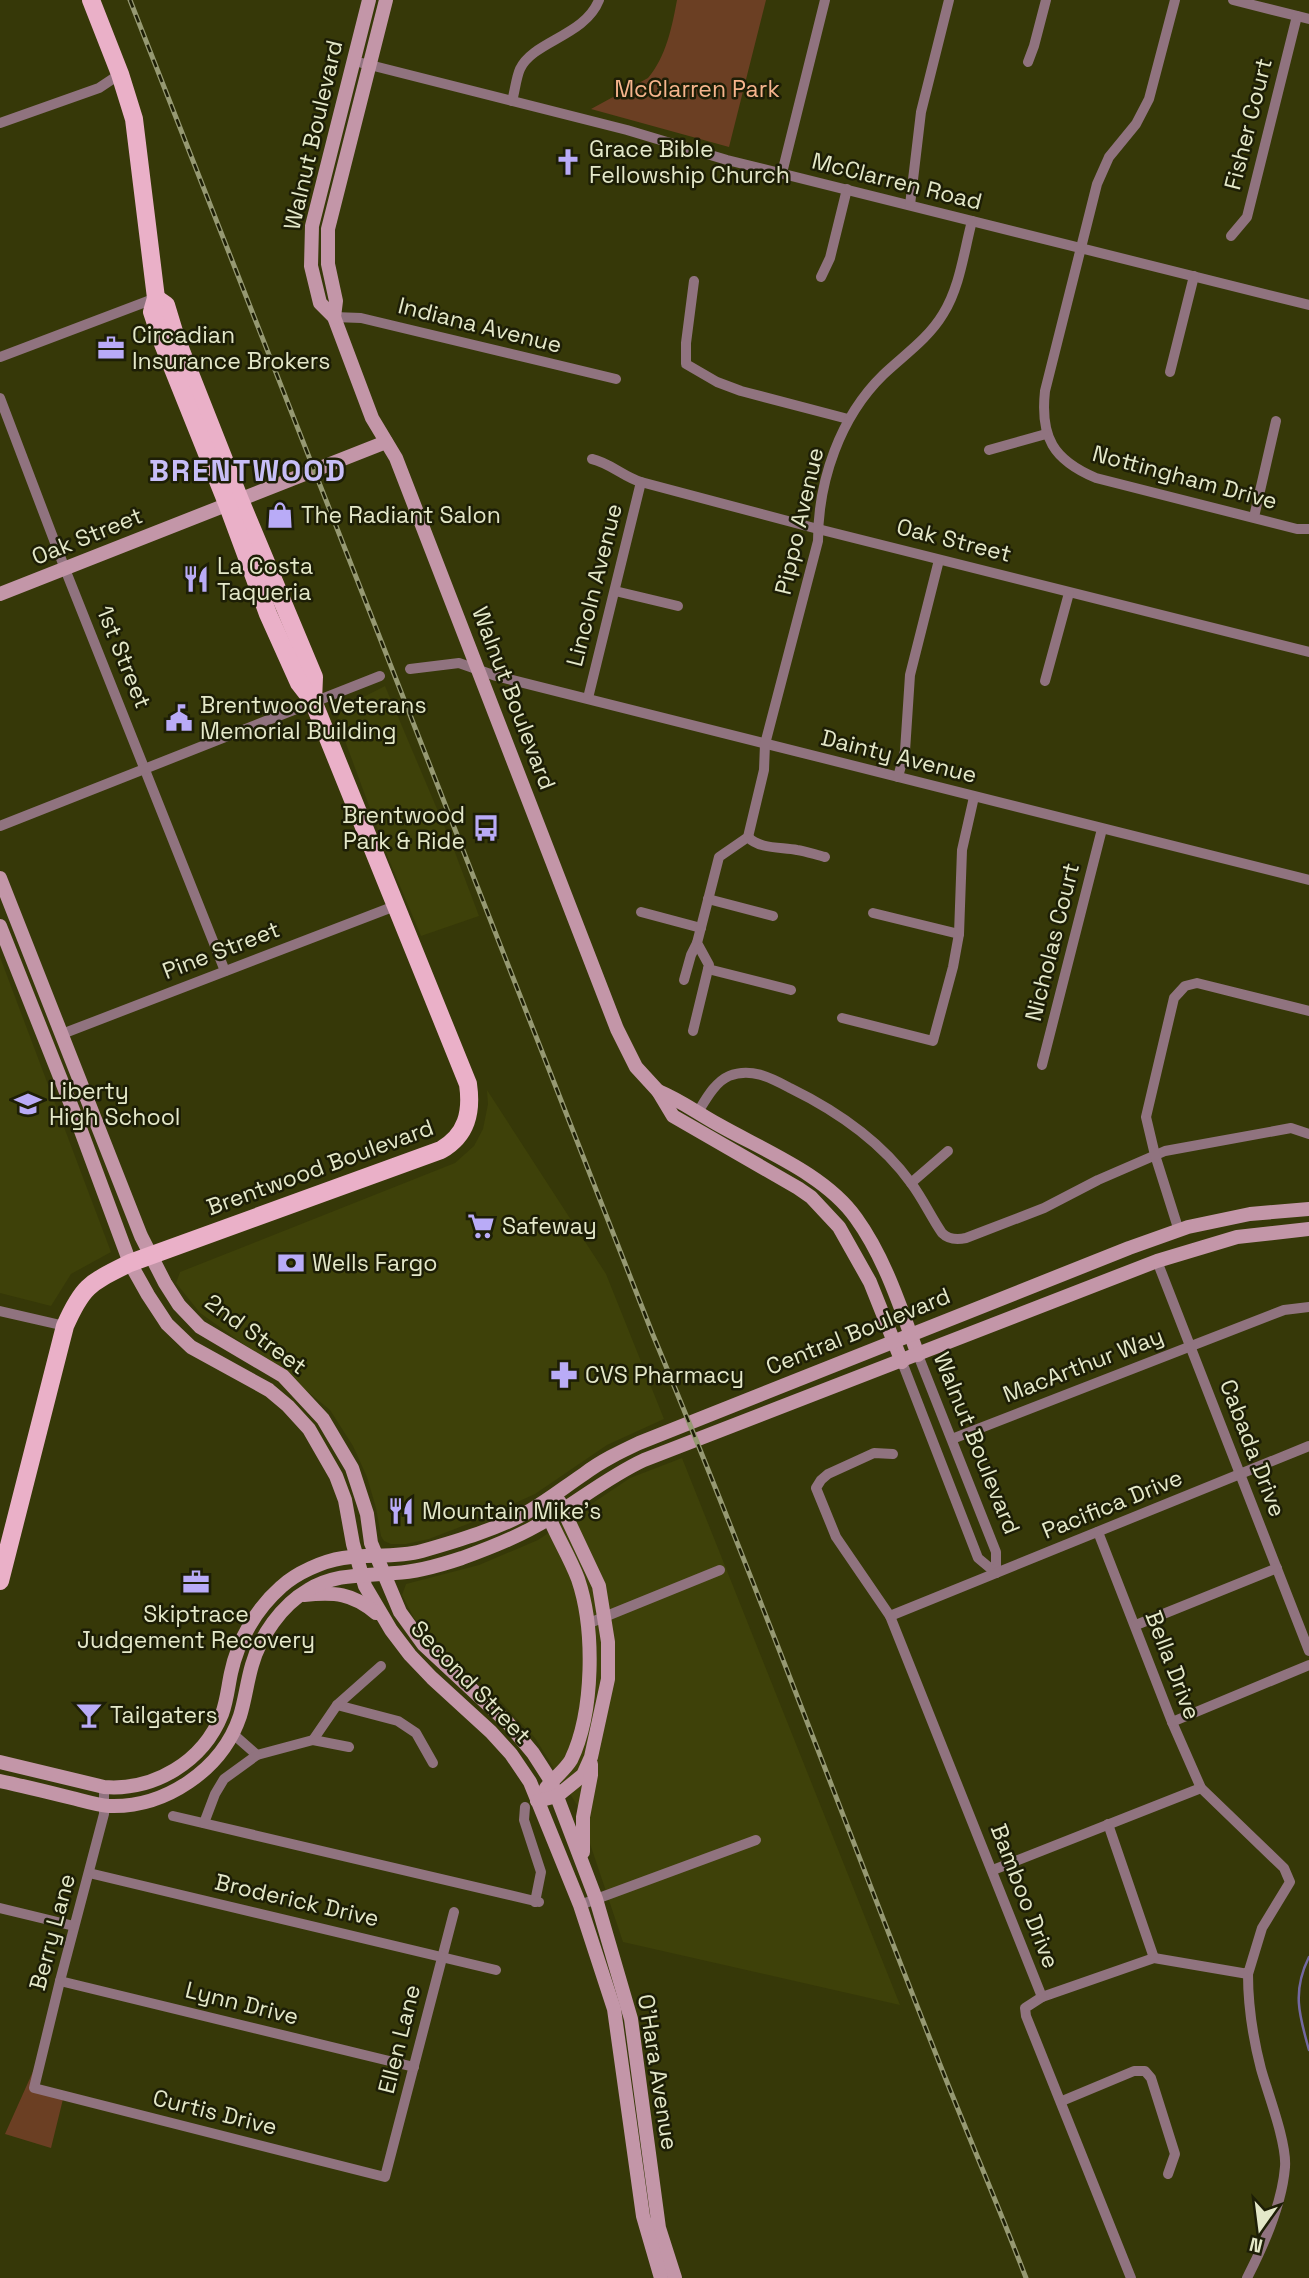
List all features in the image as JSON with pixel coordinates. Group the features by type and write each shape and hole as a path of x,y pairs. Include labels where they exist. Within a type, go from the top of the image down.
{"main road":[{"name":"Brentwood Boulevard","path":"0,1581 65,1326 77,1299 89,1286 130,1263 442,1150 452,1144 460,1134 469,1112 468,1084 313,701 299,683 268,614 234,503 166,305 156,298 134,119 120,74 91,0"}],"street":[{"name":"Walnut Boulevard","path":"369,0 312,226 312,266 320,303 334,317 372,418 396,458 617,1029 636,1067 658,1091 673,1116 782,1177 811,1197 824,1209 851,1245 870,1282 978,1558 996,1573"},
{"name":"Walnut Boulevard","path":"334,317 336,300 328,264 328,229 386,0"},
{"path":"512,101 521,68 528,58 588,18 599,0"},
{"path":"782,173 825,0"},
{"path":"911,205 921,111 949,0"},
{"path":"1028,62 1046,0"},
{"path":"989,450 1046,434 1042,415 1045,391 1097,184 1110,157 1136,124 1149,99 1175,0"},
{"path":"1233,0 1309,19"},
{"name":"Fisher Court","path":"1231,236 1247,217 1297,16"},
{"name":"McClarren Road","path":"353,61 627,130 727,160 1309,304"},
{"path":"0,123 99,88 120,74"},
{"path":"821,276 830,258 847,189"},
{"name":"Pippo Avenue","path":"748,837 764,770 765,744 818,541 818,516 834,449 862,396 927,336 945,312 972,221"},
{"path":"1170,372 1194,276"},
{"path":"694,281 686,364 717,382 741,391 848,419"},
{"path":"0,357 156,298"},
{"name":"Indiana Avenue","path":"334,317 361,317 616,379"},
{"name":"1st Street","path":"0,398 225,971"},
{"path":"1254,517 1276,421"},
{"name":"Nottingham Drive","path":"1046,434 1063,460 1080,472 1096,478 1297,529 1309,529"},
{"name":"Oak Street","path":"0,594 234,503 314,468 386,442"},
{"name":"Oak Street","path":"592,459 641,482 1309,652"},
{"name":"Lincoln Avenue","path":"588,698 641,482"},
{"path":"898,777 905,751 910,675 939,560"},
{"path":"615,591 678,606"},
{"path":"1045,681 1069,593"},
{"name":"Dainty Avenue","path":"410,669 459,663 765,744 1309,880"},
{"path":"0,826 380,676"},
{"path":"842,1018 933,1041 959,934 962,850 974,797"},
{"name":"Nicholas Court","path":"1042,1065 1102,829"},
{"path":"684,980 697,943 719,857 748,837 752,842 825,857"},
{"name":"2nd Street","path":"0,878 150,1256 179,1305 200,1327 283,1376 323,1419 337,1440 356,1479 367,1514 371,1543 400,1612 423,1644 508,1723 533,1753 551,1781"},
{"path":"708,899 773,916"},
{"name":"Pine Street","path":"62,1034 395,906"},
{"path":"641,912 701,928"},
{"path":"873,913 959,934"},
{"name":"2nd Street","path":"0,926 130,1263 148,1295 167,1324 191,1347 269,1390 309,1429 324,1453 345,1500 356,1557"},
{"path":"693,1031 709,965 697,943"},
{"path":"11,955 21,956 33,975 40,978"},
{"path":"708,969 791,990"},
{"path":"1179,1231 1146,1117 1174,998 1185,986 1197,983 1309,1011"},
{"path":"698,1112 717,1085 726,1078 749,1072 765,1076 839,1114 880,1147 911,1183 942,1233 951,1239 961,1239 1044,1208 1098,1180 1165,1151 1291,1128 1309,1134"},
{"name":"Walnut Boulevard","path":"658,1091 683,1102 805,1172 855,1215 879,1257 952,1439 996,1552 996,1573"},
{"path":"911,1183 948,1151"},
{"name":"Central Boulevard","path":"0,1762 104,1787 118,1788 160,1779 195,1755 207,1741 221,1717 238,1649 254,1619 283,1585 300,1575 331,1561 420,1551 466,1537 529,1512 611,1456 639,1443 1129,1248 1179,1231 1250,1214 1309,1209"},
{"name":"Central Boulevard","path":"0,1781 106,1806 145,1802 177,1790 203,1772 225,1748 240,1717 252,1663 266,1633 281,1613 299,1596 324,1582 345,1576 421,1570 462,1558 500,1543 549,1518 622,1470 644,1460 1157,1261 1237,1237 1309,1229"},
{"name":"Cabada Drive","path":"1157,1261 1309,1651"},
{"name":"MacArthur Way","path":"952,1439 1284,1310 1309,1307"},
{"path":"0,1311 65,1326"},
{"name":"Pacifica Drive","path":"890,1616 1309,1446"},
{"name":"Bamboo Drive","path":"893,1454 874,1453 828,1474 816,1488 836,1536 890,1616 1042,1997 1154,1958 1248,1974"},
{"path":"556,1494 599,1586 608,1642 608,1679 591,1757 591,1775 583,1817 583,1864"},
{"path":"173,1816 537,1902 541,1872 524,1820 531,1804 570,1762 585,1712 590,1670 587,1623 578,1581 543,1502"},
{"name":"Bella Drive","path":"1098,1532 1201,1788 1284,1868 1290,1882 1262,1928 1248,1974"},
{"name":"Second Street","path":"356,1557 365,1586 384,1619 410,1655 511,1754 530,1782 531,1804"},
{"path":"1136,1625 1277,1568"},
{"path":"587,1623 720,1570"},
{"path":"299,1596 331,1592 339,1594 364,1603 384,1619"},
{"path":"1172,1721 1309,1665"},
{"path":"313,1740 337,1705 380,1666"},
{"path":"337,1705 398,1721 416,1733 433,1763"},
{"path":"232,1733 257,1755"},
{"path":"204,1823 224,1779 257,1755 313,1740 349,1747"},
{"path":"531,1804 557,1797 583,1774 591,1757"},
{"name":"O'Hara Avenue","path":"551,1781 596,1899 631,2019 659,2228 675,2278"},
{"name":"Berry Lane","path":"34,2088 106,1806 104,1787"},
{"path":"993,1870 1201,1788"},
{"name":"O'Hara Avenue","path":"531,1804 580,1905 614,2008 643,2216 661,2278"},
{"path":"1108,1824 1154,1958"},
{"path":"580,1905 756,1840"},
{"name":"Broderick Drive","path":"89,1872 496,1970"},
{"path":"0,1908 74,1926"},
{"name":"Ellen Lane","path":"385,2177 454,1912"},
{"path":"1247,2278 1273,2222 1285,2166 1248,2007 1248,1974"},
{"name":"Lynn Drive","path":"60,1981 414,2067"},
{"path":"1042,1997 1026,2008 1026,2016 1131,2278"},
{"path":"1062,2101 1134,2071 1145,2071 1151,2078 1175,2154 1168,2174"},
{"name":"Curtis Drive","path":"34,2088 385,2177"}],"shaded area":[{"path":"385,686 479,916 421,936 389,860 337,719 344,707"},
{"name":"Liberty High School","path":"0,957 111,1252 71,1274 51,1306 0,1293"},
{"path":"487,1090 606,1274 664,1419 607,1445 535,1494 429,1539 391,1544 381,1536 367,1477 353,1446 330,1410 286,1374 200,1313 176,1283 180,1272 455,1163 474,1146 483,1129 488,1104"},
{"path":"682,1458 900,2005 623,1942 577,1805 535,1738 490,1690 444,1651 414,1618 402,1595 406,1584 479,1565 538,1540 630,1478"}],"green space":[{"name":"McClarren Park","path":"677,0 766,0 729,147 591,109 648,78 664,51"},
{"path":"35,2067 32,2089 63,2099 51,2148 5,2134"}],"waterway":[{"path":"1309,1957 1299,1992 1302,2025 1309,2050"}],"railway":[{"path":"130,0 1026,2278"}],"place":[{"name":"Grace Bible Fellowship Church","path":"568,162"},
{"name":"Circadian Insurance Brokers","path":"111,348"},
{"name":"The Radiant Salon","path":"280,515"},
{"name":"La Costa Taqueria","path":"196,579"},
{"name":"Brentwood Veterans Memorial Building","path":"179,718"},
{"name":"Brentwood Park & Ride","path":"486,828"},
{"name":"Liberty High School","path":"28,1104"},
{"name":"Safeway","path":"481,1226"},
{"name":"Wells Fargo","path":"291,1263"},
{"name":"CVS Pharmacy","path":"564,1375"},
{"name":"Mountain Mike's","path":"401,1511"},
{"name":"Skiptrace Judgement Recovery","path":"196,1582"},
{"name":"Tailgaters","path":"89,1715"}],"district":[{"name":"BRENTWOOD","path":"248,471"}]}
